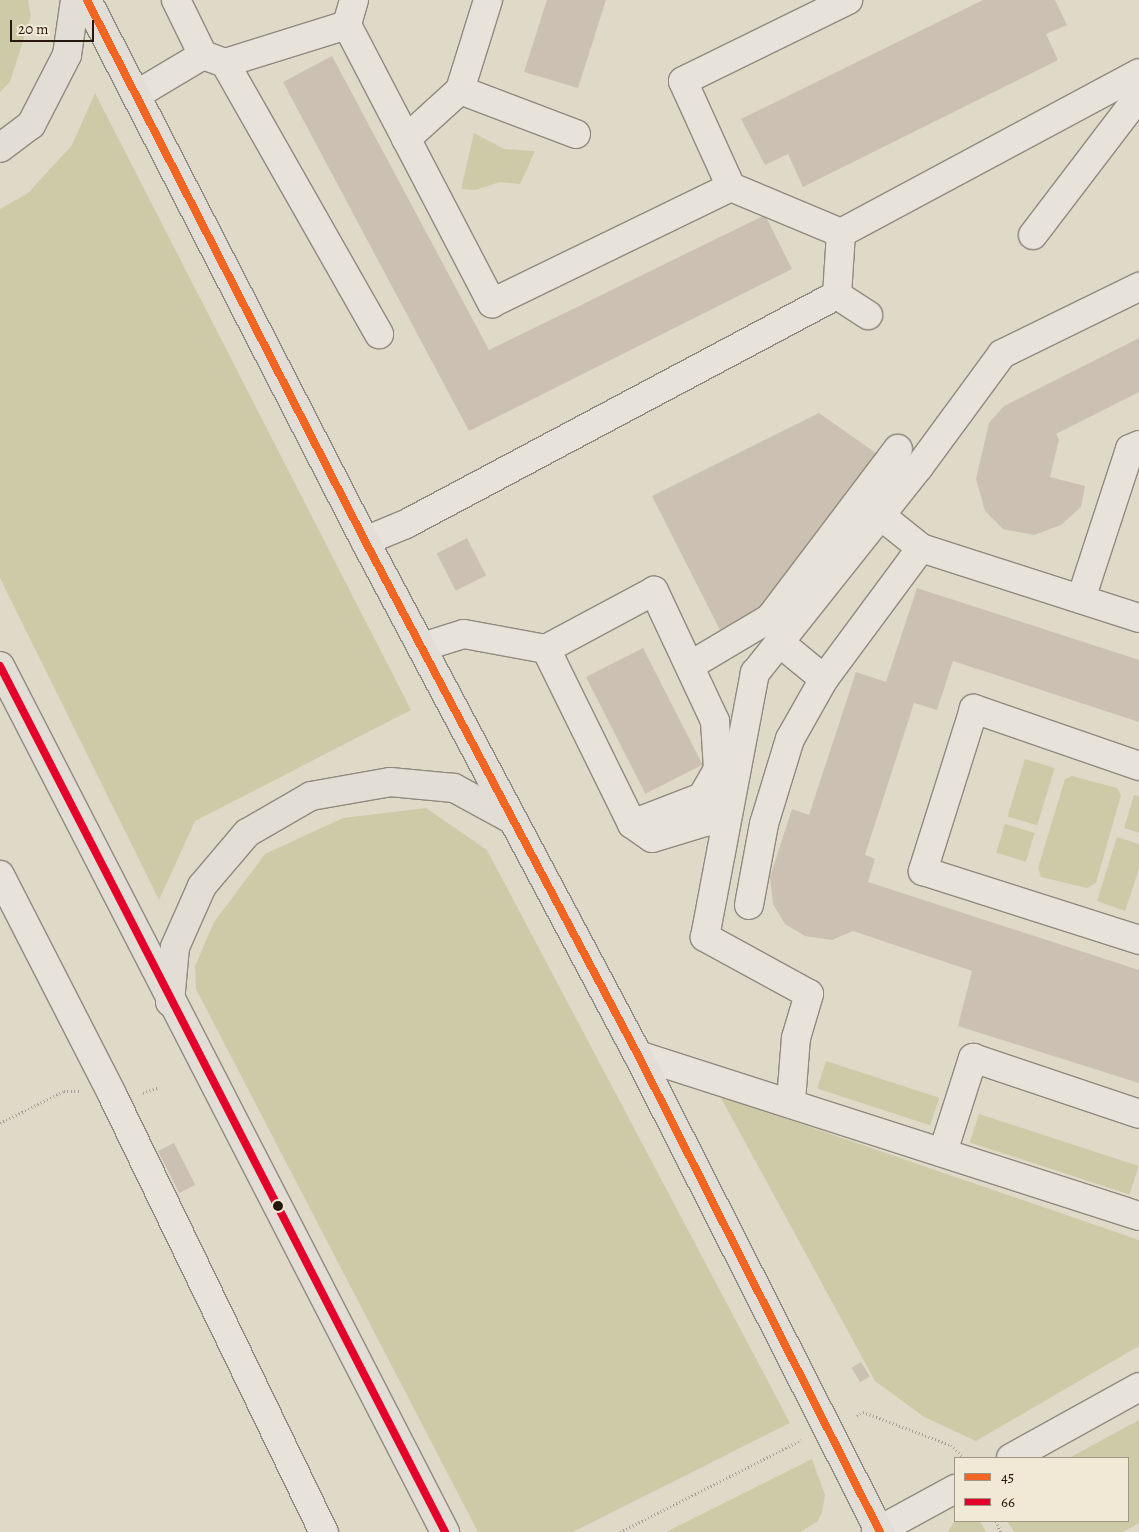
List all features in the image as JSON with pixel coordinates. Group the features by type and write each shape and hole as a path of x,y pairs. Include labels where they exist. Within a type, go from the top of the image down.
{"main road":[{"path":"0,148 31,126 67,55 75,0"},
{"path":"87,0 365,541 638,1055 879,1531"},
{"path":"0,666 170,1002 445,1532"},
{"path":"170,1002 175,947 202,886 247,832 311,796 390,782 454,788 511,819"}],"street":[{"path":"176,0 214,59 378,334"},
{"path":"406,139 460,90 488,0"},
{"path":"841,233 731,187 683,81 848,0"},
{"path":"136,95 214,59 350,12 406,139 492,303 731,187"},
{"path":"841,233 1139,73"},
{"path":"460,90 576,134"},
{"path":"1034,235 1139,96"},
{"path":"837,295 841,233"},
{"path":"791,1101 796,1038 809,994 705,937 731,820 755,673 880,515 1002,354 1139,287"},
{"path":"365,541 406,524 837,295"},
{"path":"837,295 868,315"},
{"path":"1081,599 1130,449 1139,445"},
{"path":"691,665 770,618 898,449"},
{"path":"880,515 921,548 1139,618"},
{"path":"750,905 764,824 790,739 824,679 921,548"},
{"path":"422,647 464,634 546,649 654,591 691,665 715,721 718,769 702,797 632,824 546,649"},
{"path":"779,642 824,679"},
{"path":"1139,766 974,709 923,871 1139,940"},
{"path":"731,820 764,824"},
{"path":"0,876 111,1092 287,1464 324,1532"},
{"path":"638,1055 791,1101 1139,1216"},
{"path":"943,1152 974,1058 1139,1114"},
{"path":"1013,1457 1139,1387"},
{"path":"879,1531 954,1490"}],"path":[{"path":"0,1123 64,1091 111,1092 128,1099 159,1087"},
{"path":"857,1416 863,1412 951,1445 963,1457"},
{"path":"620,1532 801,1440"}],"shaded area":[{"path":"0,0 28,0 31,16 10,82 0,92"},
{"path":"95,93 411,710 195,821 159,900 0,578 0,209 28,193 72,145"},
{"path":"474,133 504,149 535,151 520,184 500,182 475,190 461,189"},
{"path":"1025,759 1055,768 1037,825 1007,816"},
{"path":"1072,776 1117,788 1121,795 1096,883 1087,888 1041,877 1038,868 1065,779"},
{"path":"1134,795 1139,796 1139,833 1124,828"},
{"path":"426,808 487,850 790,1423 573,1532 478,1532 196,989 195,966 214,922 265,854 343,818"},
{"path":"1005,824 1035,833 1026,862 996,853"},
{"path":"1117,837 1139,844 1139,869 1125,911 1097,901"},
{"path":"826,1061 939,1098 930,1125 817,1089"},
{"path":"720,1096 1139,1240 1139,1346 976,1441 924,1417 875,1381"},
{"path":"979,1114 1139,1166 1130,1194 970,1143"},
{"path":"1139,1420 1139,1523 1123,1532 1014,1532 1008,1522 1129,1522 1129,1457 1071,1457"},
{"path":"812,1459 825,1495 822,1513 817,1522 800,1532 666,1532"},
{"path":"954,1522 981,1522 986,1532 948,1532"}],"building":[{"path":"547,0 606,0 578,88 524,72"},
{"path":"983,0 1055,0 1067,25 1046,34 1058,60 803,187 788,154 765,165 741,119"},
{"path":"332,56 489,350 765,215 792,269 469,431 283,82"},
{"path":"1139,338 1139,392 1056,434 1059,439 1050,477 1085,486 1081,507 1061,525 1034,535 1003,529 985,511 976,479 989,423 1004,406"},
{"path":"819,413 880,456 771,604 720,630 652,496"},
{"path":"467,538 486,575 456,591 437,553"},
{"path":"917,588 1139,660 1139,722 953,661 937,710 914,703 865,855 875,859 868,882 1139,970 1139,1083 958,1026 972,971 853,931 832,940 805,936 785,924 773,904 770,877 792,809 809,815 856,672 886,682"},
{"path":"643,648 702,765 645,794 586,677"},
{"path":"174,1143 195,1185 179,1193 158,1151"},
{"path":"861,1362 870,1377 860,1382 852,1368"}],"transit line":[{"name":"45","path":"87,0 365,541 638,1055 880,1532"},
{"name":"66","path":"0,666 445,1532"}]}
